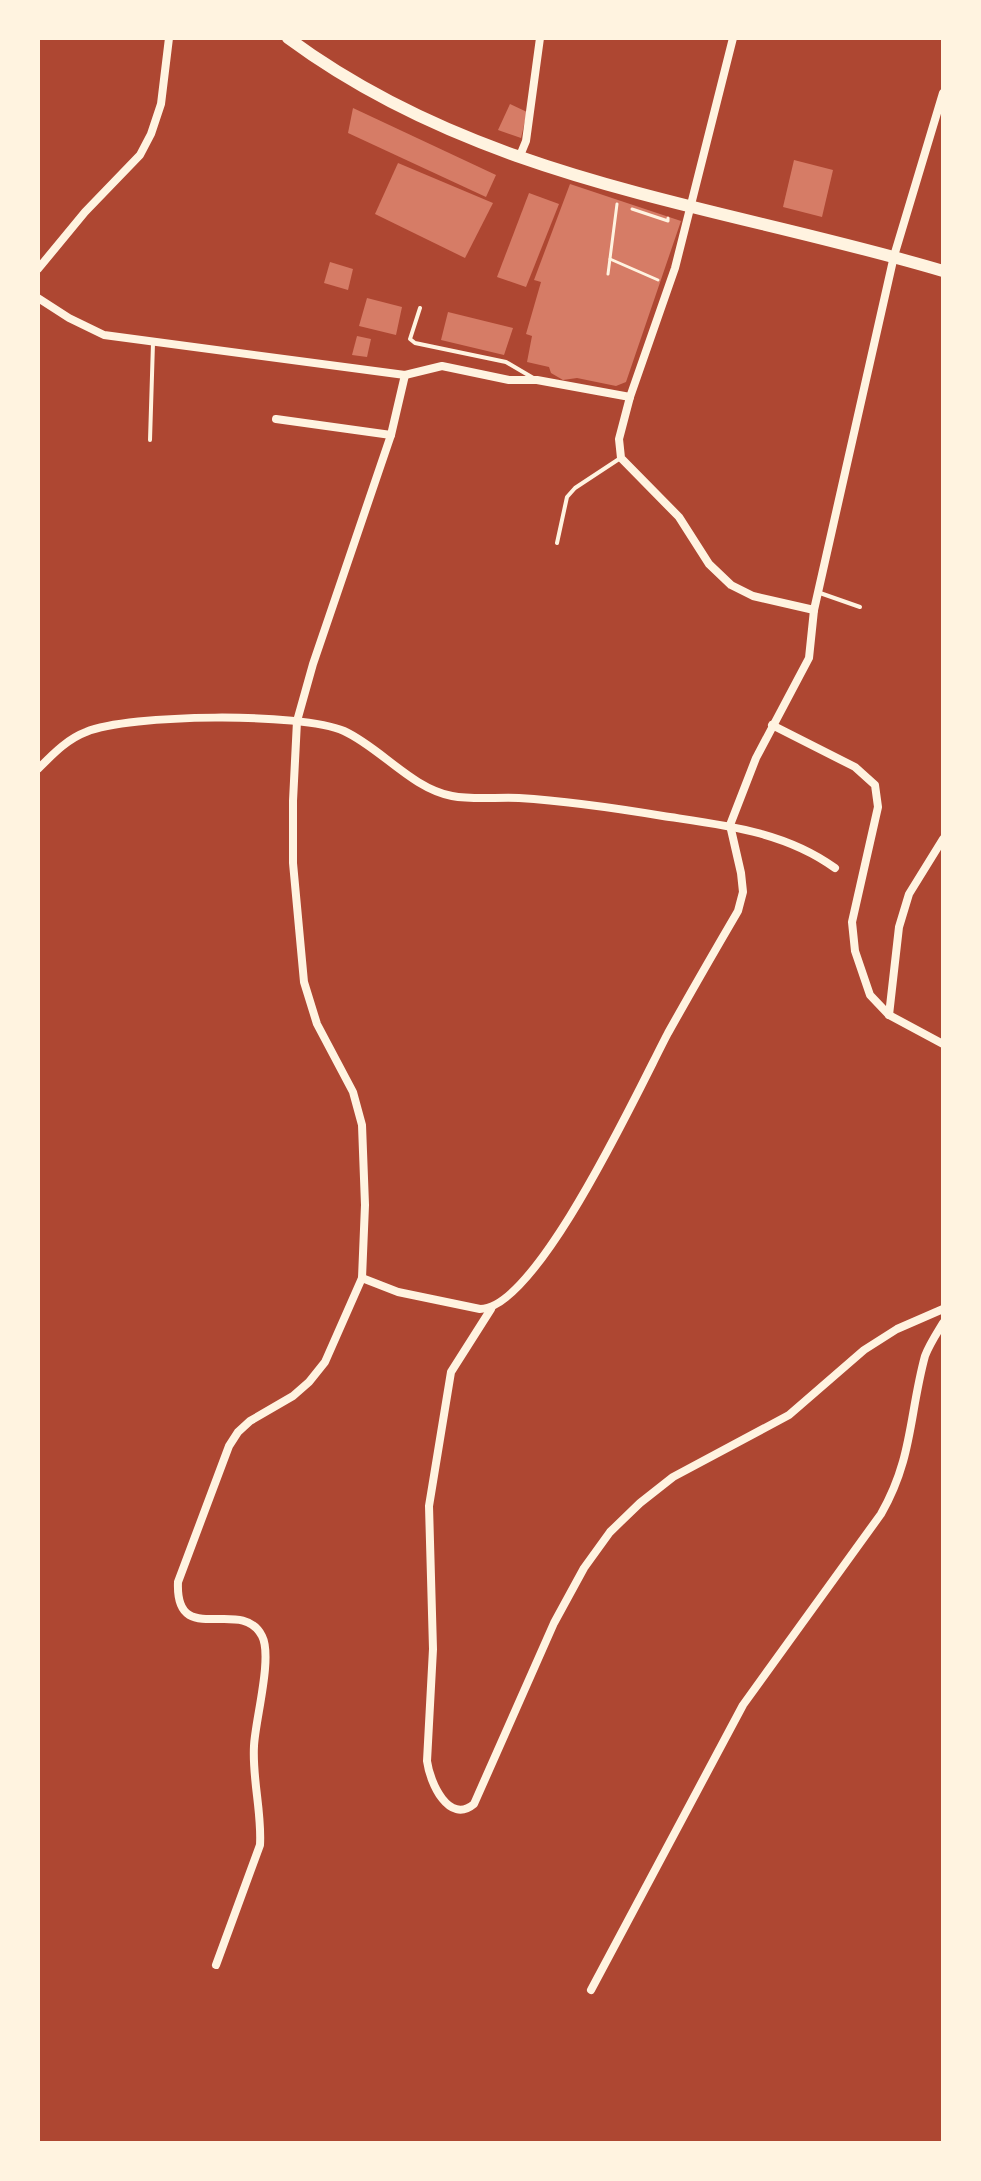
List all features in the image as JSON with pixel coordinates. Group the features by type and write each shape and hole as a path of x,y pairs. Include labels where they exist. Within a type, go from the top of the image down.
{"main road":[{"path":"288,38 412,112 519,158 690,208 894,256 943,271"}],"street":[{"path":"38,269 85,212 140,155 161,104 169,38"},
{"path":"519,158 526,141 540,38"},
{"path":"733,38 669,285 630,397 619,439 621,458 679,517 709,564 731,585 753,596 814,610"},
{"path":"943,93 940,114 894,256 814,610 809,658 756,758 730,825 743,892 738,911 667,1035 570,1218 532,1271 491,1309 451,1372 429,1506 433,1649 427,1761 429,1777 450,1808 458,1812 474,1804 554,1623 584,1568 601,1544 640,1503 673,1477 789,1415 864,1350 897,1329 943,1309"},
{"path":"38,298 104,335 405,375 442,366 509,380 537,380 630,397"},
{"path":"216,1965 260,1845 253,1748 266,1654 263,1637 254,1626 239,1620 195,1619 183,1611 177,1598 178,1582 229,1446 250,1421 293,1396 325,1362 362,1278 365,1205 362,1125 353,1092 317,1024 304,982 293,863 293,801 297,721 313,664 391,435 405,375"},
{"path":"276,419 391,435"},
{"path":"38,769 59,748 84,732 111,724 181,719 297,721 340,729 361,740 430,789 454,796 544,800 730,825 800,847 835,868"},
{"path":"772,725 855,767 875,785 878,807 852,922 855,951 870,995 889,1015 943,1044"},
{"path":"889,1015 899,927 909,894 943,839"},
{"path":"362,1278 398,1292 444,1303 491,1309"},
{"path":"591,1990 743,1705 881,1514 895,1489 907,1454 926,1353 943,1323"}],"lane":[{"path":"420,308 410,339 415,343 506,362 537,380"},
{"path":"150,440 153,340"},
{"path":"557,543 567,497 575,488 621,458"},
{"path":"820,593 860,607"}],"path":[{"path":"605,199 617,204 608,274"},
{"path":"610,259 669,285"}],"shaded area":[{"path":"38,38 943,38 943,2143 38,2143"}],"building":[{"path":"510,104 527,112 521,138 498,130"},
{"path":"353,108 496,175 486,197 348,133"},
{"path":"794,160 833,170 822,217 783,207"},
{"path":"398,163 493,203 465,258 375,214"},
{"path":"570,184 681,221 626,382 616,386 577,378 563,380 551,373 549,367 527,362 532,336 526,334 541,282 534,280"},
{"path":"529,193 559,204 526,287 497,277"},
{"path":"330,262 353,269 348,290 324,283"},
{"path":"367,298 402,307 396,335 359,326"},
{"path":"448,312 513,328 504,355 441,340"},
{"path":"357,336 371,339 367,357 352,355"}]}
